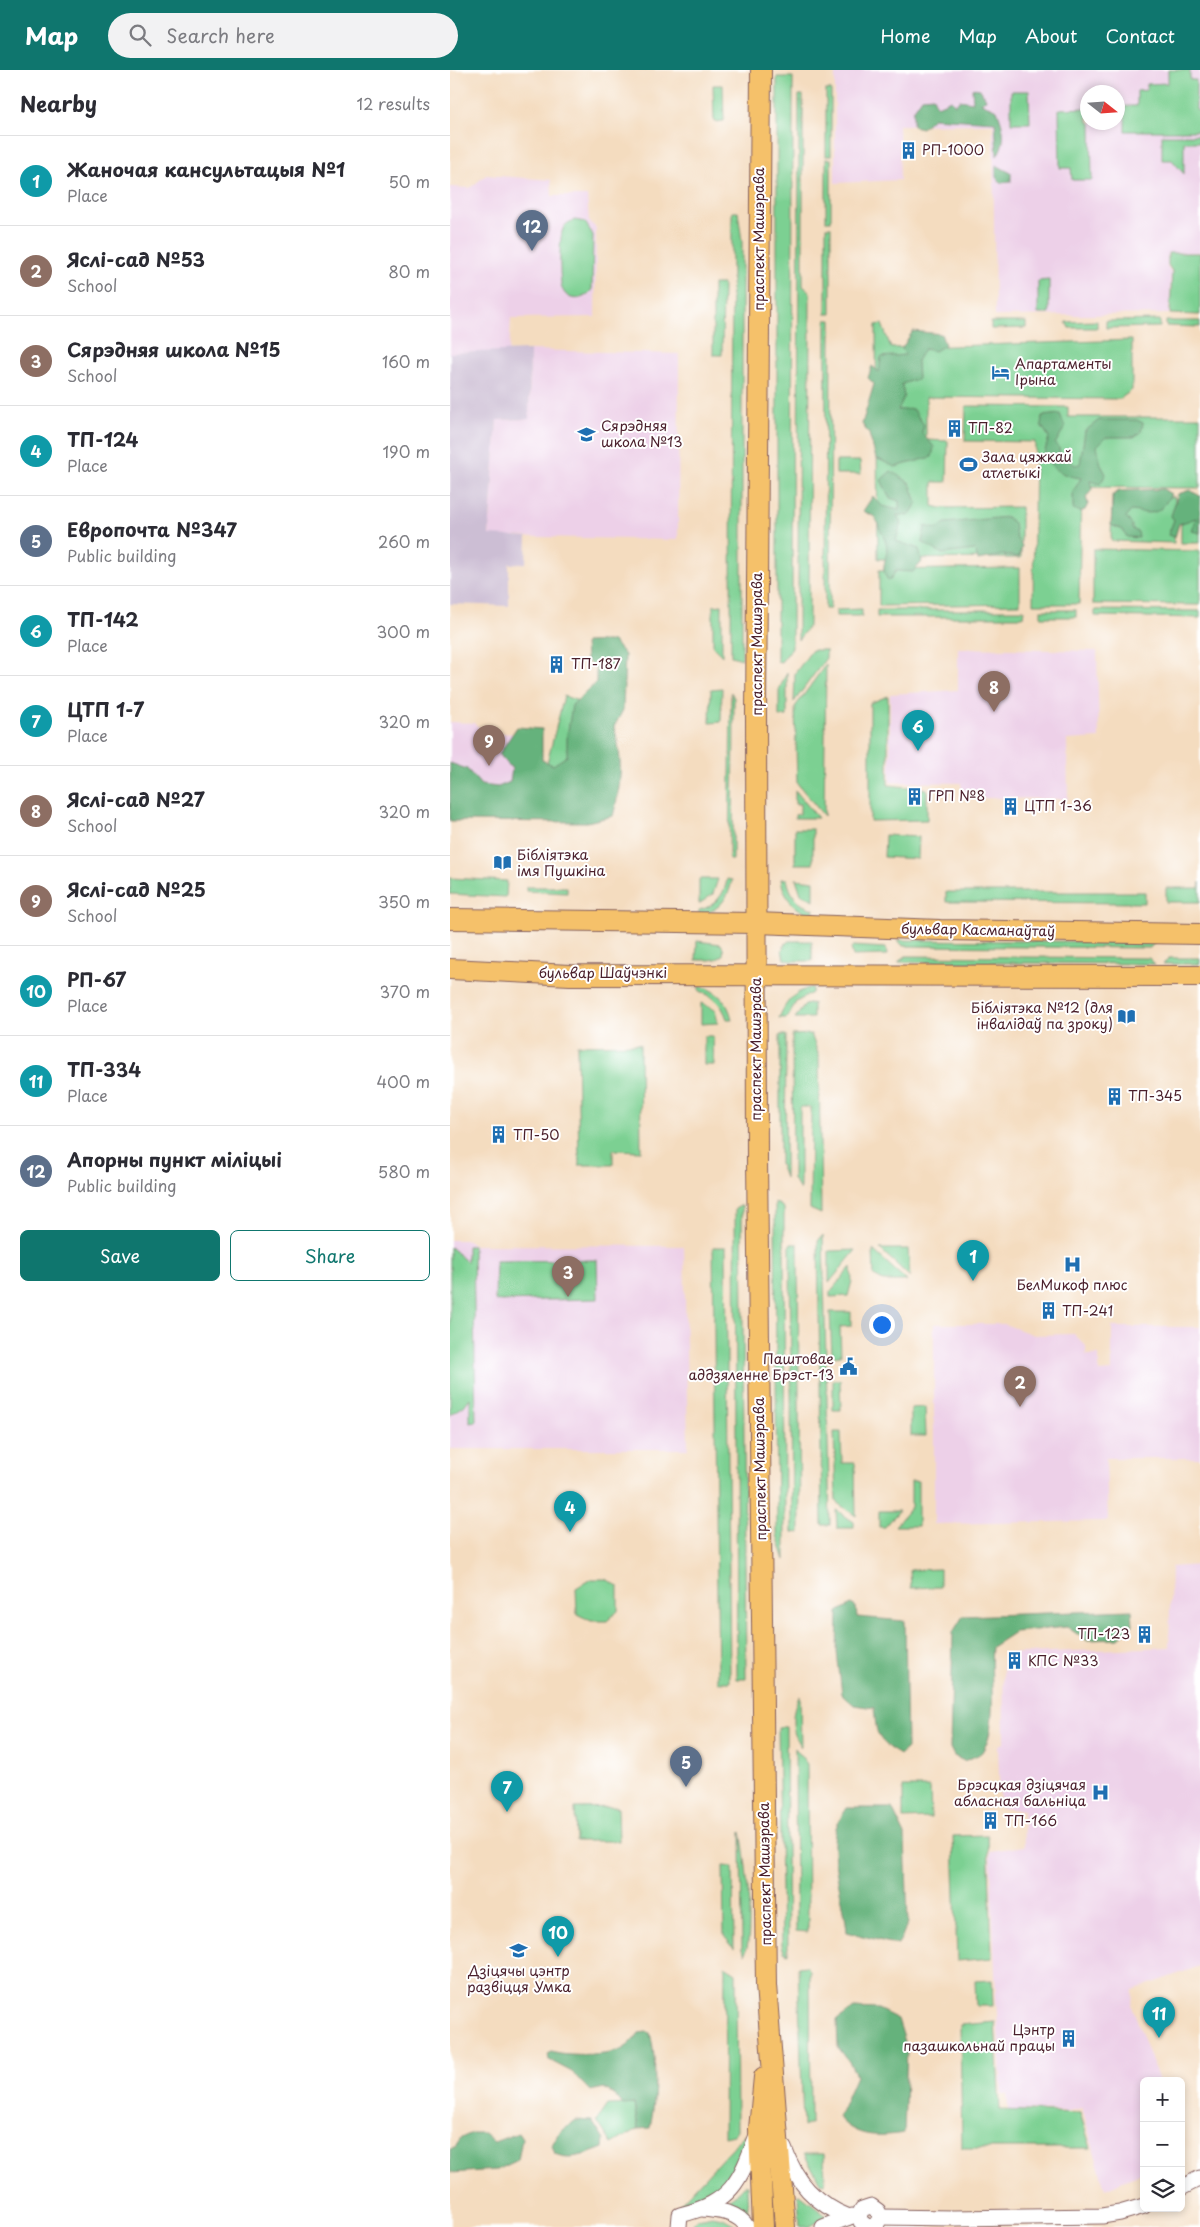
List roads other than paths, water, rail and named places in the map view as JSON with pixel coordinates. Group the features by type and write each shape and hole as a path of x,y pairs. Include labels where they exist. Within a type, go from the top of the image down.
{"main road":[{"name":"праспект Машэрава","path":"760,70 756,975 768,2028 768,2130 763,2227"},
{"path":"450,919 756,923"},
{"name":"бульвар Касманаўтаў","path":"756,923 940,930 1200,934"},
{"name":"бульвар Шаўчэнкі","path":"450,969 570,974 756,975"},
{"path":"756,975 1200,976"},
{"name":"праспект Машэрава","path":"768,2130 785,2227"}],"street":[{"path":"680,2221 721,2198 740,2178 768,2130 803,2186 818,2201 865,2221"},
{"path":"1185,2186 1200,2178"},
{"path":"823,2227 865,2221 1102,2216 1120,2214 1140,2207"},
{"path":"704,2209 722,2211 734,2216 747,2227"}],"place":[{"name":"РП-1000","path":"908,150"},
{"name":"Апорны пункт міліцыі","path":"532,251"},
{"name":"Апартаменты Ірына","path":"1001,372"},
{"name":"ТП-82","path":"954,428"},
{"name":"Сярэдняя школа №13","path":"587,434"},
{"name":"Зала цяжкай атлетыкі","path":"968,465"},
{"name":"ТП-187","path":"557,664"},
{"name":"Яслі-сад №27","path":"994,712"},
{"name":"ТП-142","path":"918,751"},
{"name":"Яслі-сад №25","path":"489,766"},
{"name":"ГРП №8","path":"914,796"},
{"name":"ЦТП 1-36","path":"1010,806"},
{"name":"Бібліятэка імя Пушкіна","path":"503,863"},
{"name":"Бібліятэка №12 (для інвалідаў па зроку)","path":"1127,1016"},
{"name":"ТП-345","path":"1114,1096"},
{"name":"ТП-50","path":"499,1135"},
{"name":"БелМикоф плюс","path":"1072,1265"},
{"name":"Жаночая кансультацыя №1","path":"973,1281"},
{"name":"Сярэдняя школа №15","path":"568,1297"},
{"name":"ТП-241","path":"1048,1311"},
{"name":"Паштовае аддзяленне Брэст-13","path":"848,1367"},
{"name":"Яслі-сад №53","path":"1020,1407"},
{"name":"ТП-124","path":"570,1532"},
{"name":"ТП-123","path":"1144,1634"},
{"name":"КПС №33","path":"1014,1661"},
{"name":"Европочта №347","path":"686,1787"},
{"name":"Брэсцкая дзіцячая абласная бальніца","path":"1100,1793"},
{"name":"ЦТП 1-7","path":"507,1812"},
{"name":"ТП-166","path":"990,1821"},
{"name":"Дзіцячы цэнтр развіцця Умка","path":"519,1951"},
{"name":"РП-67","path":"558,1957"},
{"name":"Цэнтр пазашкольнай працы","path":"1069,2038"},
{"name":"ТП-334","path":"1159,2038"}]}
